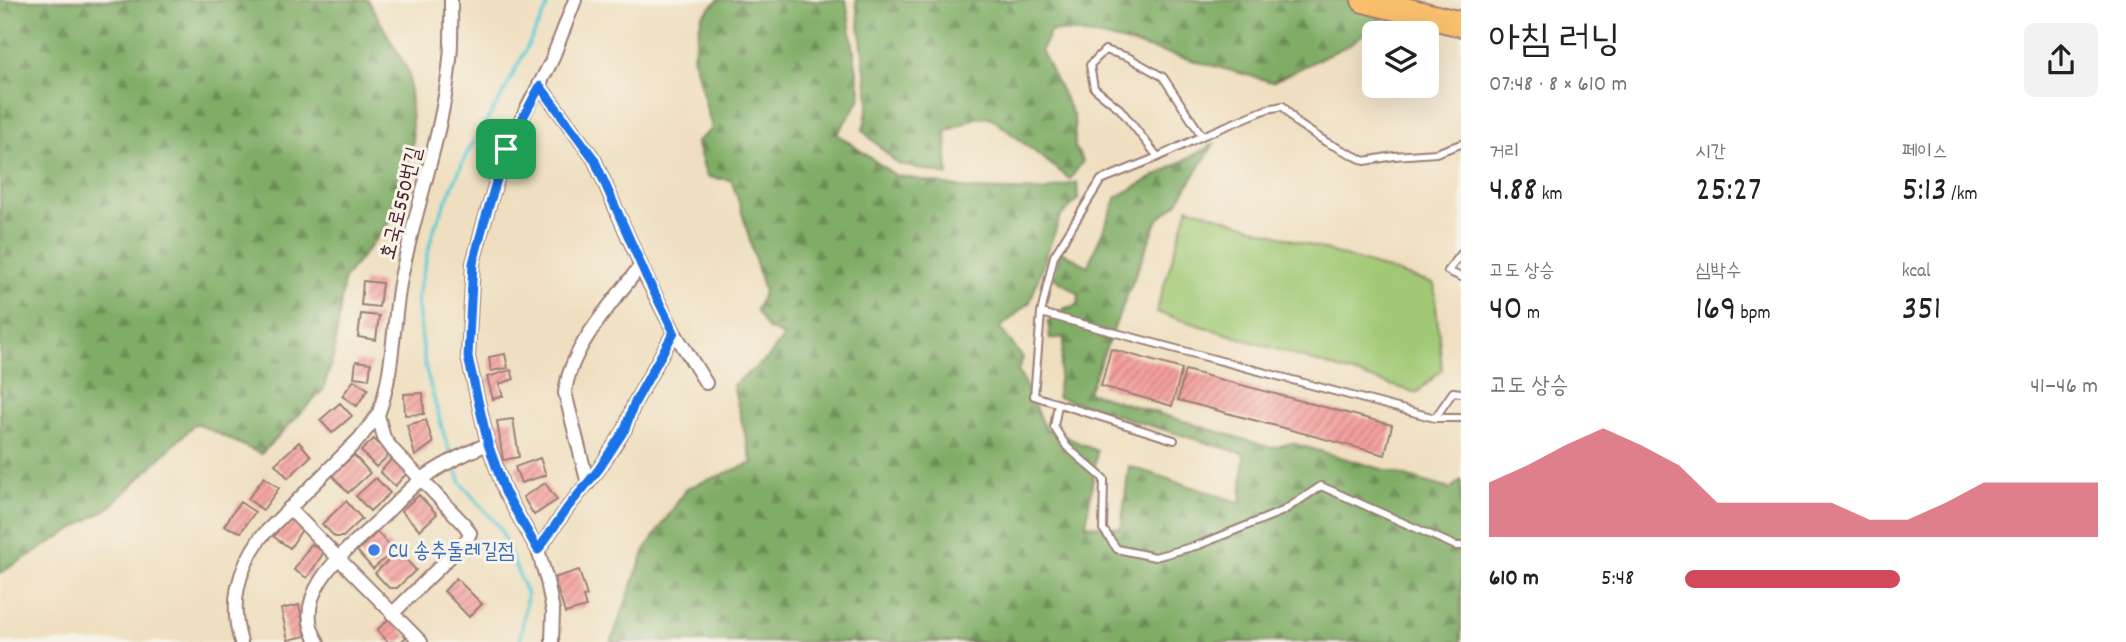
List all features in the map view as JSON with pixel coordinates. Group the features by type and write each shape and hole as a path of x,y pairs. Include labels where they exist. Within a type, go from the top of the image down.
{"highway":[{"path":"1364,0 1461,24"}],"street":[{"name":"호국로550번길","path":"241,642 237,628 236,589 241,571 261,537 359,439 378,415 386,394 401,282 439,124 450,59 451,0"},
{"path":"552,642 551,595 538,550 483,446 468,357 473,263 506,149 540,86 575,0"},
{"path":"540,86 594,159 674,332 706,383"},
{"path":"588,484 565,393 566,380 577,352 641,265"},
{"path":"538,550 625,429 634,404 674,332"},
{"path":"378,415 384,438 427,477 464,523 469,536 392,614"},
{"path":"318,642 312,629 310,607 322,578 338,559 427,477 483,446"},
{"path":"289,508 421,642"}],"lane":[{"path":"1158,157 1120,109 1094,88 1090,65 1105,50 1128,57 1163,77 1202,136"},
{"path":"1174,440 1034,396 1041,313 1054,256 1101,180 1267,109 1283,106 1297,123 1325,142 1365,161 1436,153 1461,144"},
{"path":"1461,254 1448,271 1461,277"},
{"path":"1041,313 1434,418 1461,418"},
{"path":"1434,418 1453,392 1461,393"},
{"path":"1058,404 1054,427 1067,447 1104,479 1102,529 1117,550 1155,557 1199,545 1283,511 1321,486 1455,546 1461,546"}],"green space":[{"path":"0,0 368,0 409,73 413,144 390,221 344,279 334,354 323,390 261,454 196,423 110,507 0,573"},
{"path":"718,0 846,0 861,98 837,134 895,175 968,189 1044,191 1077,182 1078,199 1060,217 1030,302 1000,328 1023,358 1018,370 1044,427 1097,451 1086,525 1121,528 1129,466 1241,503 1244,454 1057,397 1064,337 1050,339 1048,321 1065,308 1078,305 1079,294 1054,278 1060,251 1088,266 1117,197 1214,144 1177,203 1158,219 1088,392 1272,448 1292,443 1450,489 1461,480 1461,642 611,642 645,550 687,488 752,463 733,385 768,358 784,336 767,328 756,310 764,292 731,180 707,177 696,142 712,129 693,56 702,16"},
{"path":"856,0 1405,0 1379,21 1362,21 1362,35 1351,44 1272,82 1122,41 1074,32 1051,31 1041,50 1074,117 1075,147 1083,161 1070,179 990,117 975,118 946,132 948,175 898,164 863,131 869,102"},
{"path":"1188,207 1434,284 1442,369 1417,393 1156,312"}],"building":[{"path":"363,281 382,283 379,307 361,305"},
{"path":"361,314 379,316 376,340 358,337"},
{"path":"1111,349 1182,369 1172,406 1101,386"},
{"path":"505,354 508,368 491,371 489,357"},
{"path":"356,361 371,363 369,379 354,377"},
{"path":"511,370 514,379 499,384 503,396 493,399 487,377"},
{"path":"1185,370 1392,425 1385,455 1178,400"},
{"path":"354,380 368,389 357,406 342,396"},
{"path":"423,393 424,414 405,415 404,394"},
{"path":"340,403 352,416 332,433 320,420"},
{"path":"513,419 519,457 503,460 497,421"},
{"path":"426,420 433,443 415,456 407,425"},
{"path":"374,439 389,455 376,467 361,451"},
{"path":"299,442 311,456 288,478 275,464"},
{"path":"354,455 370,473 348,493 332,475"},
{"path":"540,458 546,475 521,483 515,467"},
{"path":"392,459 407,473 395,486 380,472"},
{"path":"264,477 279,488 263,510 248,499"},
{"path":"376,478 390,493 370,511 356,496"},
{"path":"545,483 557,500 534,515 523,497"},
{"path":"419,495 437,514 420,530 401,511"},
{"path":"346,501 362,519 343,537 335,537 322,524"},
{"path":"240,502 255,512 241,532 224,526"},
{"path":"287,517 303,528 290,548 274,537"},
{"path":"377,532 394,550 373,569 357,551"},
{"path":"311,544 324,552 307,578 294,570"},
{"path":"398,551 416,570 397,588 389,588 375,573"},
{"path":"579,570 587,596 583,597 586,607 565,613 554,578"},
{"path":"456,578 482,604 469,617 444,591"},
{"path":"299,605 306,636 288,640 281,609"},
{"path":"390,618 407,636 401,642 388,642 377,630"}],"waterway":[{"path":"520,642 527,595 500,528 461,483 444,435 425,366 417,298 433,231 466,155 503,94 547,8 547,0"}],"place":[{"name":"CU 송추둘레길점","path":"374,550"}],"route":[{"path":"540,86 594,159 674,332 634,404 625,429 599,469 538,550 505,492 488,444 468,357 473,263 506,149 524,111 540,86"}]}
